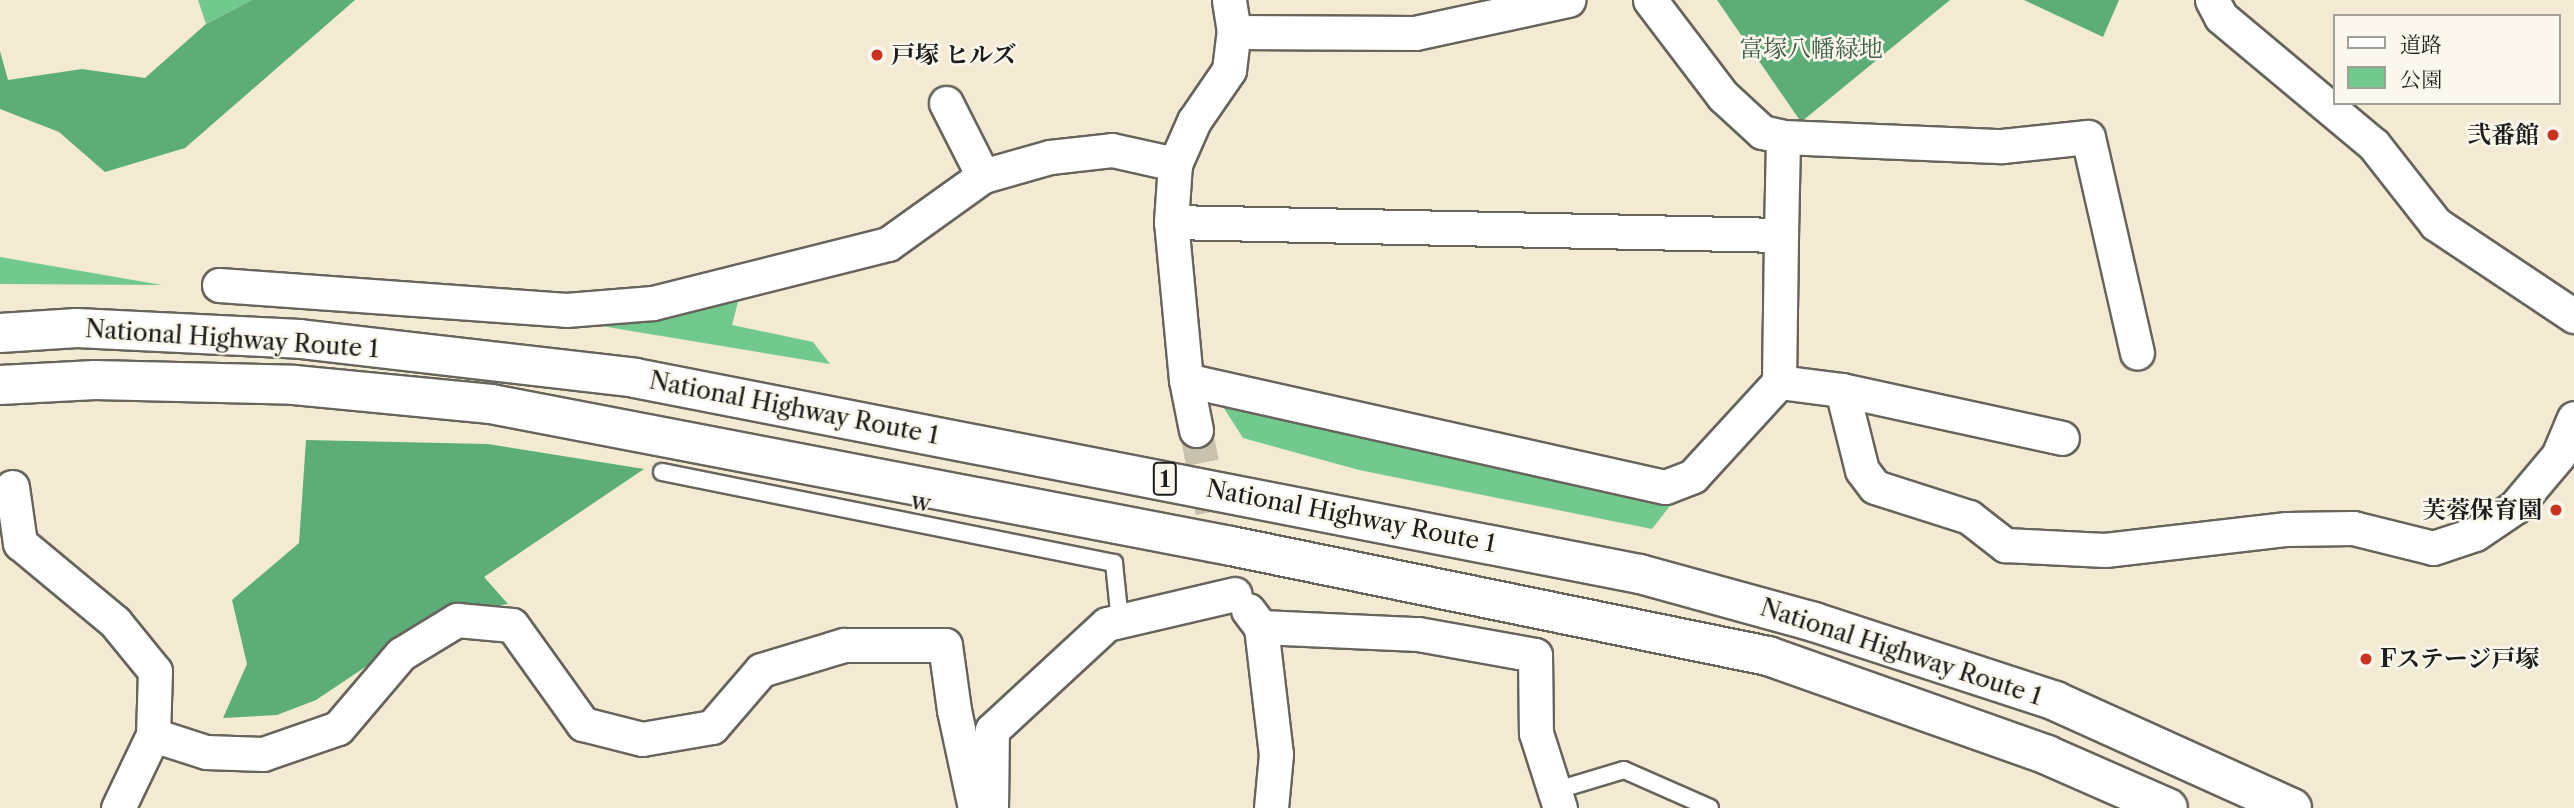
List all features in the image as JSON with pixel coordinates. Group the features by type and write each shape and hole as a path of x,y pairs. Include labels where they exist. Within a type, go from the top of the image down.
{"highway":[{"name":"National Highway Route 1","path":"0,333 77,328 300,339 635,378 1640,574 1814,622 2055,701 2292,808"},
{"name":"National Highway Route 1","path":"0,385 95,380 294,385 491,404 1231,546 1768,656 2046,755 2168,808"}],"street":[{"path":"1196,430 1186,380 1171,222 1175,164 1194,121 1229,70 1234,32 1229,0"},
{"path":"1234,32 1415,33 1568,0"},
{"path":"1650,0 1723,96 1762,132 1783,137 2002,146 2088,137 2137,353"},
{"path":"2212,0 2221,17 2374,145 2436,224 2574,316"},
{"path":"946,103 984,176"},
{"path":"1186,380 1665,487 1693,476 1779,382 1783,137"},
{"path":"219,285 552,310 653,303 888,244 984,176 1050,157 1112,150 1175,164"},
{"path":"1171,222 1782,235"},
{"path":"1779,382 1842,390 2062,438"},
{"path":"1842,390 1862,470 1875,487 1969,517 2006,545 2105,550 2287,529 2353,528 2433,548 2474,534 2515,507 2558,456 2574,418"},
{"path":"12,487 20,543 115,622 155,671 153,734 118,808"},
{"path":"991,808 992,730 1107,624 1230,585 1261,627 1276,754 1271,808"},
{"path":"153,734 206,752 263,754 338,728 401,654 457,620 512,625 583,723 642,739 712,727 761,670 844,645 945,645 975,808"},
{"path":"1261,627 1418,635 1535,655 1536,733 1557,799"}],"lane":[{"name":"w","path":"662,472 1114,563 1120,621"},
{"path":"1557,799 1624,770 1710,808"}],"green space":[{"path":"198,0 252,0 206,24"},
{"path":"252,0 355,0 185,148 105,172 59,132 0,109 0,51 8,80 82,69 145,78 206,24"},
{"name":"富塚八幡緑地","path":"1717,0 1950,0 1801,122"},
{"path":"2024,0 2119,0 2103,37"},
{"path":"0,257 162,285 0,284"},
{"path":"741,290 732,325 813,342 830,364 577,322"},
{"path":"1218,399 1673,502 1652,529 1359,470 1243,438"},
{"path":"306,440 488,444 644,469 484,577 508,604 443,615 316,700 277,715 223,718 247,664 232,600 299,543"}],"tunnel":[{"path":"1196,430 1225,576"}],"place":[{"name":"戸塚 ヒルズ","path":"877,55"},
{"name":"弐番館","path":"2553,135"},
{"name":"芙蓉保育園","path":"2556,510"},
{"name":"Fステージ戸塚","path":"2366,659"}]}
